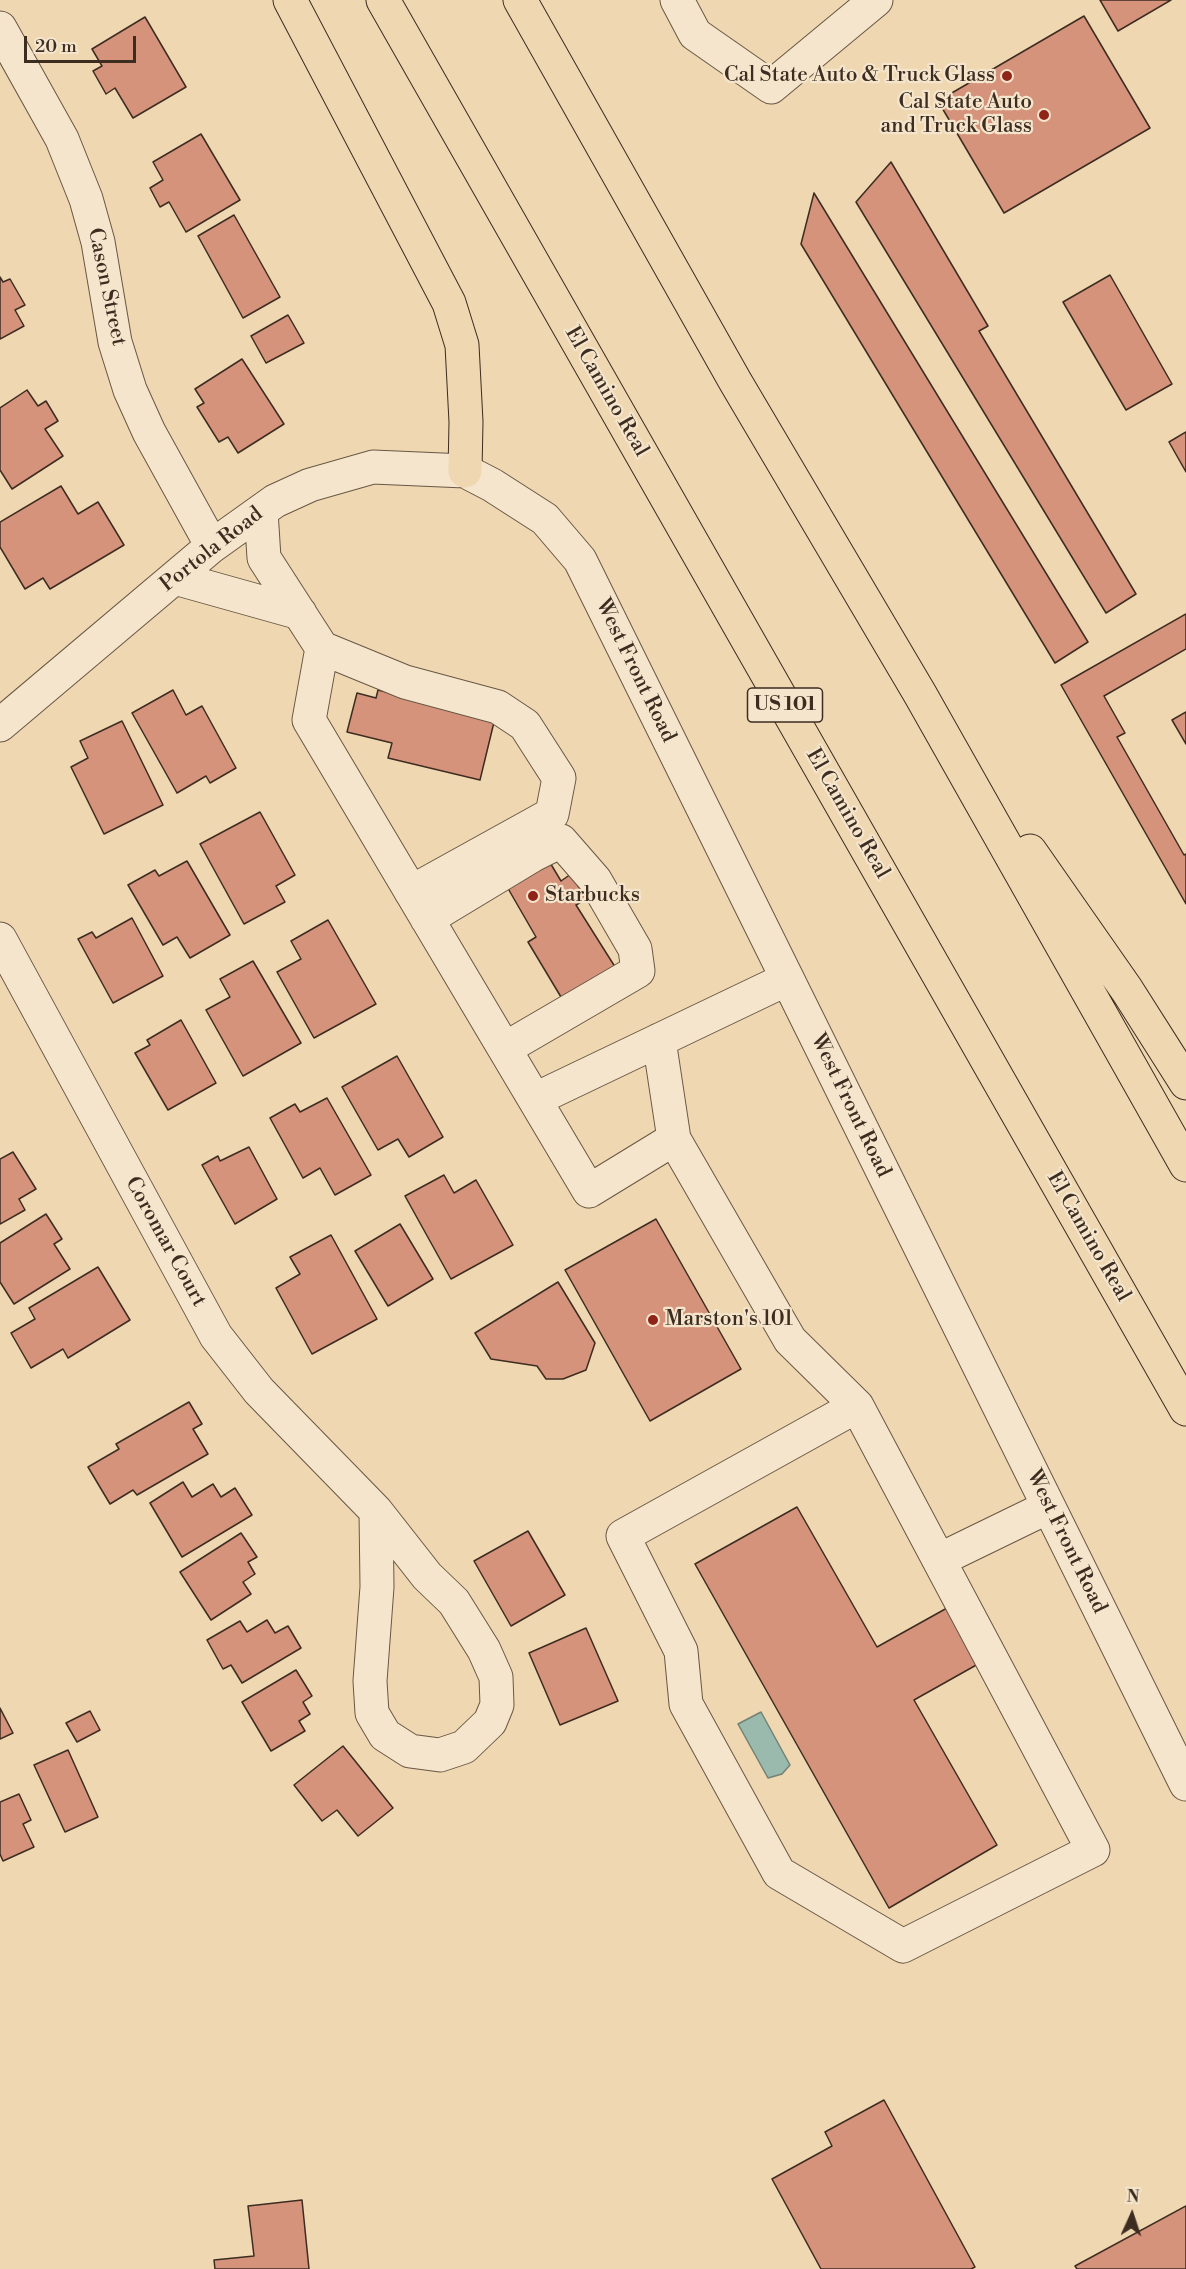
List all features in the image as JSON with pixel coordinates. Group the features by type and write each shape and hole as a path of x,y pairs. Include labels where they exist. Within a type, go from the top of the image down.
{"highway":[{"path":"290,0 449,303 462,345 466,422 465,471"},
{"name":"El Camino Real","path":"383,0 1186,1409"},
{"path":"520,0 735,381 920,694 1186,1165"},
{"path":"920,694 1127,990 1186,1083"}],"street":[{"path":"677,0 695,34 771,87 876,0"},
{"name":"Cason Street","path":"0,28 62,139 86,199 98,242 115,342 130,390 149,432 212,546"},
{"name":"Portola Road","path":"0,725 212,546 275,501 310,485 373,466 465,471"},
{"name":"West Front Road","path":"465,471 492,485 545,519 580,560 1186,1784"},
{"path":"261,510 264,558 322,648 405,682 498,707 525,725 559,778 552,814 419,906"},
{"path":"175,578 300,614"},
{"path":"322,648 309,720 589,1191 674,1139"},
{"path":"419,906 561,841 595,880 635,949 638,971 506,1048"},
{"name":"Coromar Court","path":"0,939 216,1336 259,1391 376,1511 427,1576 454,1602 484,1650 496,1677 497,1705 490,1722 464,1747 440,1755 410,1751 385,1735 372,1713 370,1681 376,1587 376,1511"},
{"path":"536,1099 787,979"},
{"path":"659,1040 674,1139 790,1340 857,1406 1093,1850 903,1946 779,1873 686,1704 681,1651 623,1536 857,1406"},
{"path":"939,1560 1048,1507"}],"shaded area":[{"path":"761,1712 790,1765 782,1774 768,1778 738,1724"}],"building":[{"path":"1100,0 1171,0 1118,31"},
{"name":"Cal State Auto and Truck Glass","path":"1084,16 1150,128 1004,213 938,101"},
{"path":"145,17 186,87 133,118 115,88 106,94 93,71 102,66 92,49"},
{"path":"201,134 240,200 186,232 169,202 160,207 150,188 163,180 153,162"},
{"path":"891,162 988,326 979,331 1136,594 1106,613 856,202"},
{"path":"814,193 1088,642 1055,663 801,244"},
{"path":"234,215 280,297 243,318 198,236"},
{"path":"1110,275 1172,384 1126,410 1063,302"},
{"path":"0,277 3,282 10,279 25,305 15,310 24,326 0,339"},
{"path":"288,315 304,343 266,363 251,336"},
{"path":"242,359 284,424 238,453 228,437 219,442 197,407 204,403 195,389"},
{"path":"27,390 38,406 46,401 58,421 45,429 63,456 12,489 0,470 0,408"},
{"path":"1186,432 1186,472 1169,442"},
{"path":"61,486 78,514 98,502 124,545 50,589 43,578 25,589 0,547 0,522"},
{"path":"1186,614 1186,649 1104,696 1125,733 1117,737 1184,855 1186,854 1186,904 1061,685"},
{"path":"173,690 186,715 202,706 236,768 210,783 206,776 177,793 132,713"},
{"path":"378,690 495,718 480,780 388,758 392,743 347,732 357,693 376,698"},
{"path":"1186,712 1186,744 1172,720"},
{"path":"122,721 163,805 104,834 71,767 88,758 80,741"},
{"path":"260,812 295,875 276,886 285,902 244,924 200,844"},
{"path":"543,851 561,881 571,874 586,899 576,905 617,970 564,1002 528,942 536,937 506,885"},
{"path":"187,861 230,935 190,958 177,937 163,945 128,885 155,870 159,876"},
{"path":"132,918 163,976 113,1003 78,939 92,932 96,938"},
{"path":"328,920 376,1004 314,1038 277,972 301,959 291,941"},
{"path":"253,961 301,1043 243,1076 206,1010 230,997 220,979"},
{"path":"181,1020 216,1083 168,1110 135,1053 150,1045 147,1040"},
{"path":"397,1056 443,1137 409,1157 398,1139 378,1150 342,1087"},
{"path":"327,1098 371,1175 335,1195 320,1168 303,1178 270,1118 295,1104 300,1112"},
{"path":"249,1147 277,1199 235,1224 202,1165 218,1156 220,1161"},
{"path":"13,1152 36,1189 19,1199 25,1210 0,1224 0,1159"},
{"path":"444,1175 454,1193 476,1180 513,1245 451,1279 405,1196"},
{"path":"46,1214 62,1239 54,1244 70,1269 14,1304 0,1282 0,1243"},
{"name":"Marston's 101","path":"656,1219 741,1369 650,1421 565,1270"},
{"path":"400,1224 433,1279 388,1306 355,1251"},
{"path":"331,1235 377,1319 312,1354 276,1288 300,1274 290,1257"},
{"path":"98,1267 130,1320 68,1358 63,1349 31,1368 11,1333 35,1319 29,1308"},
{"path":"558,1282 595,1343 586,1370 563,1379 546,1379 537,1366 491,1359 475,1333"},
{"path":"189,1402 202,1424 193,1429 208,1454 137,1495 133,1490 110,1504 88,1467 119,1449 116,1444"},
{"path":"183,1482 192,1497 213,1484 221,1497 235,1488 252,1515 182,1557 150,1503"},
{"path":"797,1507 877,1647 956,1603 987,1659 914,1700 997,1845 889,1908 695,1564"},
{"path":"528,1531 565,1595 511,1626 474,1561"},
{"path":"241,1533 257,1557 248,1562 255,1574 243,1582 251,1594 211,1620 180,1572"},
{"path":"267,1620 275,1633 288,1626 301,1648 242,1683 231,1665 223,1669 207,1640 240,1621 247,1632"},
{"path":"586,1628 618,1701 560,1725 529,1653"},
{"path":"296,1670 312,1696 303,1702 310,1714 299,1721 305,1731 271,1751 242,1702"},
{"path":"0,1708 13,1733 0,1739"},
{"path":"90,1711 100,1730 77,1742 66,1723"},
{"path":"343,1746 393,1808 358,1836 337,1810 322,1821 294,1785"},
{"path":"68,1750 98,1817 65,1832 34,1765"},
{"path":"19,1794 31,1820 23,1824 34,1847 3,1861 0,1854 0,1802"},
{"path":"884,2100 975,2267 971,2269 821,2269 772,2179 832,2146 825,2132"},
{"path":"302,2200 309,2269 215,2269 214,2260 254,2256 248,2206"},
{"path":"1186,2206 1186,2269 1077,2269 1075,2266"}],"place":[{"name":"Cal State Auto & Truck Glass","path":"1007,76"},
{"name":"Cal State Auto and Truck Glass","path":"1044,115"},
{"name":"Starbucks","path":"533,896"},
{"name":"Marston's 101","path":"653,1320"}]}
